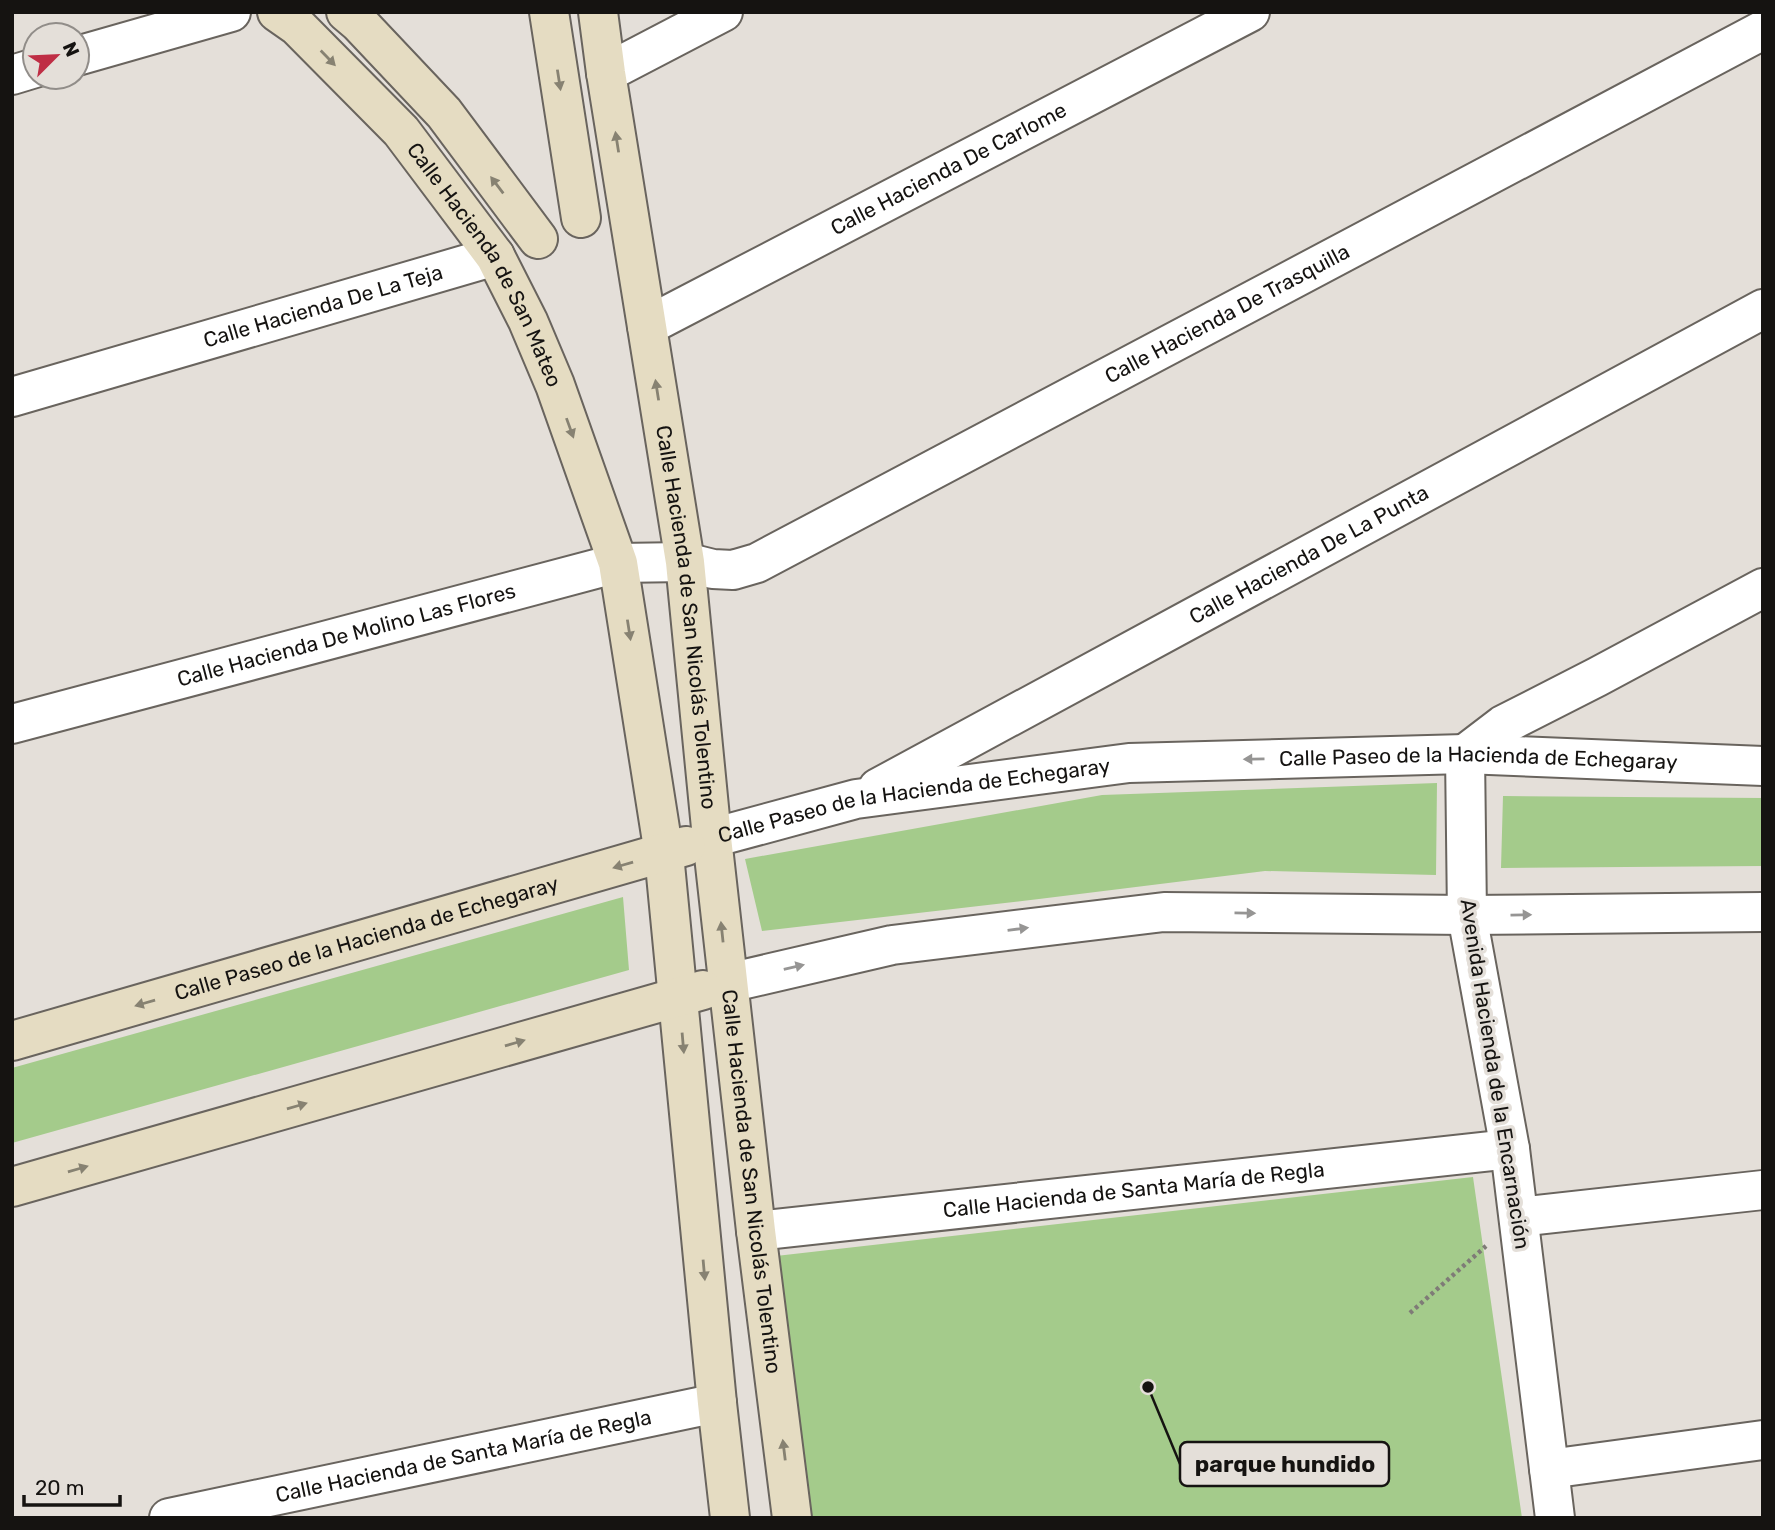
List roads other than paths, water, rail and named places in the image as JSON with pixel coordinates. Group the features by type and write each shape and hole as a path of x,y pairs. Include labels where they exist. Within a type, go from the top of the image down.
{"main road":[{"name":"Calle Hacienda de San Mateo","path":"277,12 297,26 401,131 495,256 528,321 555,385 618,563"},
{"path":"346,12 444,113 538,239"},
{"path":"549,12 581,218"},
{"name":"Calle Hacienda de San Nicolás Tolentino","path":"598,12 685,562 728,983 792,1518"},
{"name":"Calle Hacienda De La Teja","path":"495,256 538,239 626,197"},
{"path":"618,563 664,854 730,1518"},
{"name":"Calle Paseo de la Hacienda de Echegaray","path":"12,1041 712,838"},
{"path":"12,1187 728,983"}],"street":[{"path":"91,52 231,12"},
{"path":"606,73 723,12"},
{"name":"Calle Hacienda De Carlome","path":"647,326 1250,12"},
{"name":"Calle Hacienda De Trasquilla","path":"685,562 713,569 733,570 757,563 1763,30"},
{"name":"Calle Hacienda De La Teja","path":"12,397 495,256"},
{"name":"Calle Hacienda De La Punta","path":"856,799 1763,309"},
{"name":"Calle Hacienda De Molino Las Flores","path":"12,724 618,563 685,562"},
{"path":"1465,754 1503,724 1763,589"},
{"name":"Calle Paseo de la Hacienda de Echegaray","path":"712,838 856,799 1129,763 1465,754 1763,766"},
{"name":"Avenida Hacienda de la Encarnación","path":"1465,754 1467,915 1510,1149 1555,1518"},
{"path":"728,983 892,945 1164,912 1467,915 1763,912"},
{"name":"Calle Hacienda de Santa María de Regla","path":"756,1231 1510,1149"},
{"path":"1519,1217 1763,1190"},
{"name":"Calle Hacienda de Santa María de Regla","path":"169,1518 717,1403"},
{"path":"1549,1469 1763,1440"}],"place":[{"name":"parque hundido","path":"1148,1387"}]}
